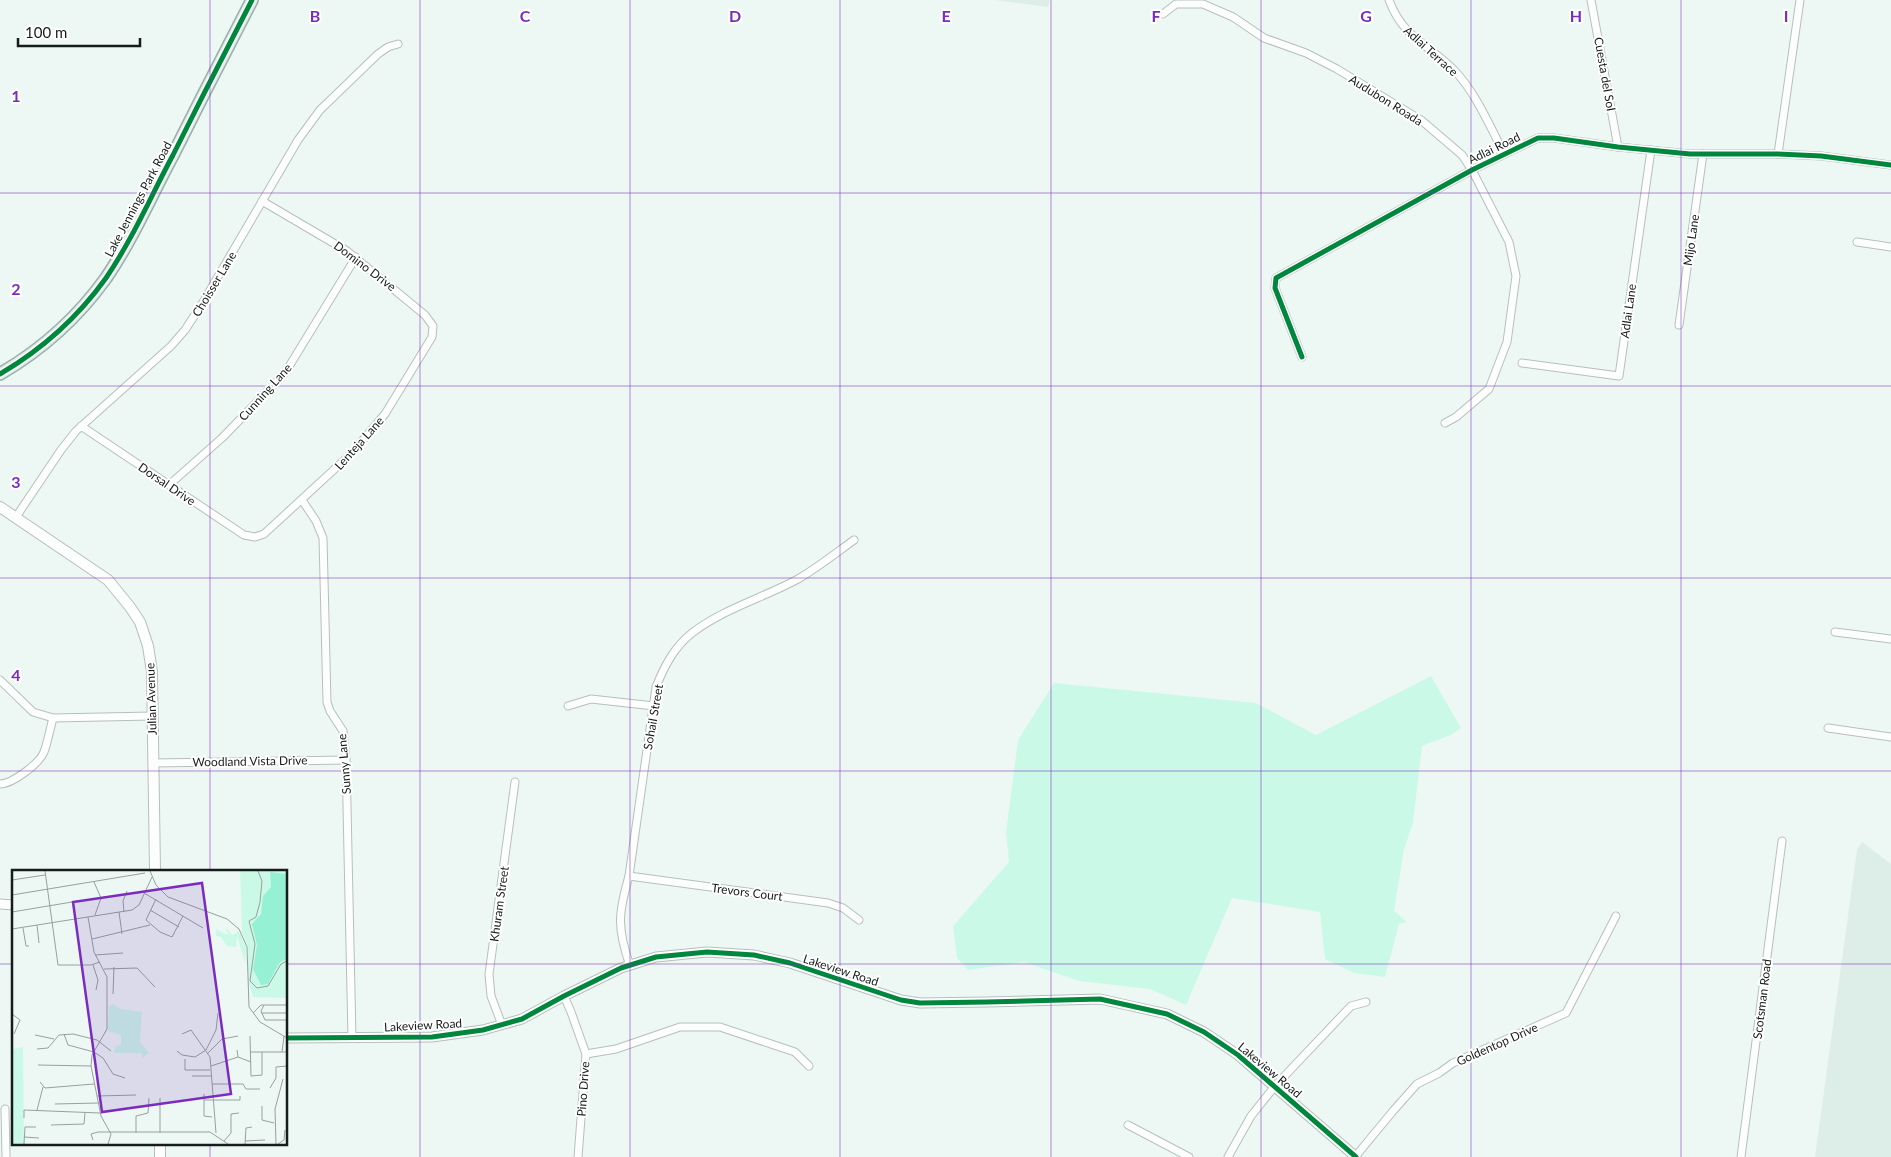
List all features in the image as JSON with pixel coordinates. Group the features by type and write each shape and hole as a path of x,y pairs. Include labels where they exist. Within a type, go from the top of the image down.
{"main road":[{"name":"Lake Jennings Park Road","path":"0,374 36,350 58,331 85,304 106,278 134,231 252,0"},
{"name":"Julian Avenue","path":"0,507 108,580 140,622 148,646 152,672 155,870"},
{"path":"160,1144 160,1157"}],"street":[{"name":"Adlai Terrace","path":"1389,0 1396,17 1406,30 1454,70 1469,87 1504,153"},
{"name":"Cuesta del Sol","path":"1591,0 1618,147"},
{"path":"1778,154 1800,0"},
{"name":"Audubon Roada","path":"1163,14 1176,4 1202,4 1234,17 1264,38 1306,53 1337,69 1421,120 1462,155 1472,170 1509,242 1516,276 1507,342 1489,389 1456,417 1445,423"},
{"name":"Choisser Lane","path":"16,517 61,450 81,426 162,355 178,338 202,304 298,140 313,118 378,54 388,47 398,44"},
{"name":"Adlai Road","path":"1302,357 1275,288 1276,278 1472,170 1538,138 1554,138 1618,147 1703,154 1821,156 1891,165"},
{"name":"Adlai Lane","path":"1522,363 1619,376 1652,150"},
{"name":"Mijo Lane","path":"1679,325 1703,154"},
{"name":"Domino Drive","path":"262,202 339,245 356,257 425,315 433,326"},
{"path":"1857,242 1891,247"},
{"name":"Cunning Lane","path":"169,485 223,437 285,374 356,257"},
{"name":"Lenteja Lane","path":"255,537 264,534 302,500 352,453 377,425 432,337 433,326"},
{"name":"Dorsal Drive","path":"81,426 244,535 255,537"},
{"name":"Sunny Lane","path":"302,500 316,521 323,538 327,702 330,711 343,732 346,760 352,1038"},
{"name":"Sohail Street","path":"630,966 619,922 621,904 630,876 656,687 663,671 673,653 691,634 712,620 798,578 854,540"},
{"path":"1835,632 1891,639"},
{"path":"0,680 33,712 53,718 152,716"},
{"path":"568,706 586,699 654,706"},
{"path":"0,784 5,784 20,775 43,754 53,718"},
{"path":"1828,728 1891,737"},
{"name":"Woodland Vista Drive","path":"153,763 346,760"},
{"name":"Khuram Street","path":"502,1025 492,996 489,974 515,782"},
{"name":"Scotsman Road","path":"1741,1157 1782,841"},
{"name":"Trevors Court","path":"630,876 828,903 843,908 859,920"},
{"name":"Goldentop Drive","path":"1355,1157 1417,1084 1439,1073 1453,1063 1566,1013 1616,916"},
{"name":"Lakeview Road","path":"288,1038 449,1036 475,1032 522,1019 621,968 656,957 707,952 754,955 790,963 901,1000 920,1003 1100,999 1167,1014 1196,1028 1238,1054 1355,1157"},
{"name":"Pino Drive","path":"564,996 586,1054 578,1157"},
{"path":"1228,1157 1251,1116 1275,1086 1351,1006 1366,1002"},
{"path":"586,1054 616,1049 680,1027 720,1028 795,1052 809,1066"},
{"path":"5,1109 6,1157"},
{"path":"1128,1124 1189,1157"}],"shaded area":[{"path":"995,0 1050,0 1048,7"},
{"path":"1862,842 1891,864 1891,1157 1815,1157 1857,850"}],"green space":[{"path":"1431,676 1461,728 1451,735 1422,746 1413,823 1404,849 1394,911 1407,922 1399,924 1385,977 1354,973 1325,959 1320,912 1232,898 1186,1005 1150,989 1079,981 1024,962 968,970 957,958 953,926 1009,862 1006,832 1018,740 1054,683 1256,703 1316,735"}],"cycle path":[{"path":"0,374 15,365 58,332 106,278 133,233 252,0"},
{"path":"1302,357 1275,288 1276,278 1472,170 1538,138 1554,138 1690,154 1821,156 1891,165"},
{"path":"288,1038 432,1037 483,1030 522,1019 621,968 656,957 707,952 754,955 790,963 901,1000 920,1003 1100,999 1167,1014 1204,1032 1238,1055 1356,1157"}]}
